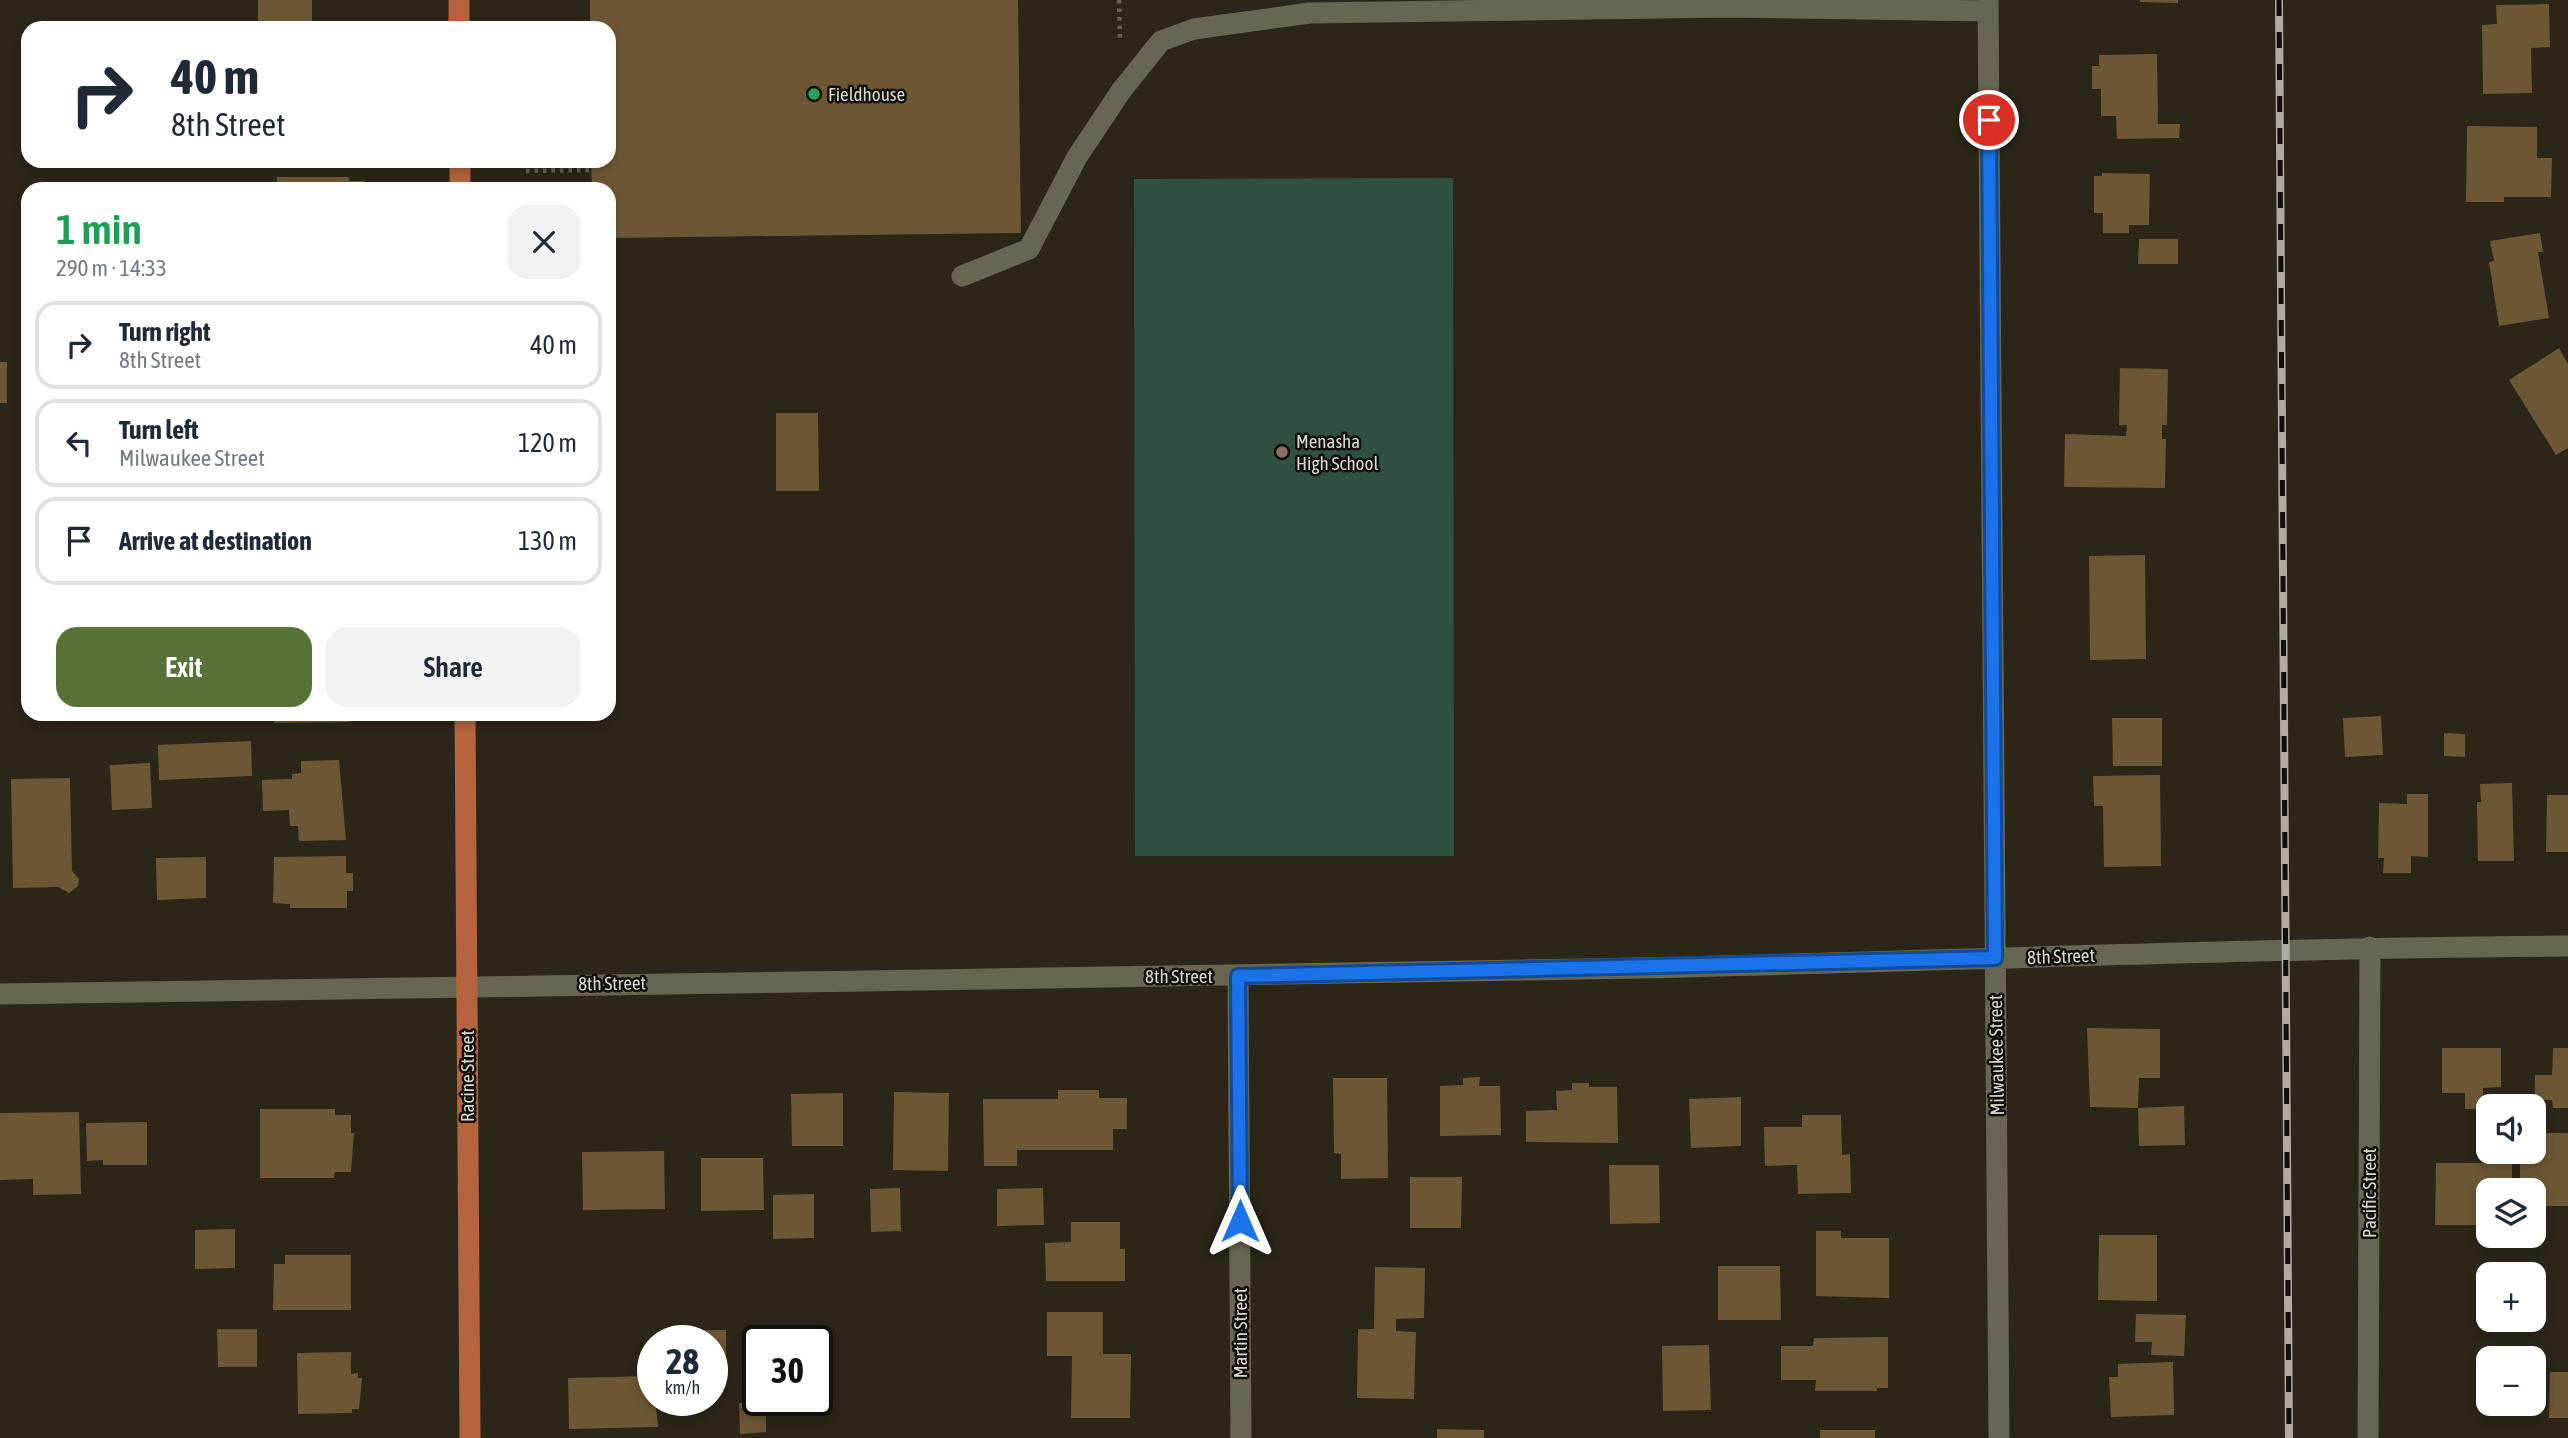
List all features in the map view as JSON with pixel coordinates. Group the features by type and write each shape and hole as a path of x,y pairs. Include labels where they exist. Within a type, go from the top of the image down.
{"main road":[{"path":"459,0 459,21"},
{"name":"Racine Street","path":"465,721 470,1438"}],"street":[{"path":"962,276 1029,249 1077,157 1121,91 1161,41 1195,29 1310,13 1988,5"},
{"name":"Milwaukee Street","path":"1988,5 1999,1438"},
{"name":"8th Street","path":"0,994 1238,976 2370,947 2568,946"},
{"name":"Pacific Street","path":"2368,1438 2370,947"},
{"name":"Martin Street","path":"1238,976 1241,1438"}],"path":[{"path":"526,171 592,170"}],"green space":[{"path":"1453,178 1454,856 1135,856 1134,179"}],"building":[{"path":"258,0 312,0 312,21 258,21"},
{"name":"Fieldhouse","path":"590,0 1018,0 1021,233 616,238 616,182 592,182 591,168 616,168 616,21 590,21"},
{"path":"2178,0 2178,3 2140,2"},
{"path":"2549,4 2550,47 2531,48 2532,93 2483,94 2482,25 2497,24 2496,5"},
{"path":"2157,54 2158,124 2180,124 2179,138 2117,139 2116,116 2101,116 2101,89 2092,89 2092,66 2099,66 2099,55"},
{"path":"2467,126 2537,127 2537,158 2552,158 2551,197 2504,197 2504,202 2466,202"},
{"path":"2102,173 2150,174 2149,225 2129,225 2129,233 2103,233 2103,213 2094,213 2094,176 2102,176"},
{"path":"277,177 349,177 349,181 365,181 365,182 277,182"},
{"path":"2540,233 2543,252 2538,252 2549,318 2499,326 2489,262 2494,261 2490,241"},
{"path":"2139,239 2178,239 2178,264 2138,264"},
{"path":"2559,348 2568,364 2568,448 2556,455 2509,380"},
{"path":"0,362 7,362 7,403 0,403"},
{"path":"2120,368 2168,369 2167,425 2162,425 2162,439 2166,439 2165,488 2064,487 2065,434 2126,436 2127,425 2119,425"},
{"path":"776,413 818,413 819,491 776,491"},
{"path":"2145,555 2146,659 2090,660 2089,556"},
{"path":"2381,716 2383,755 2345,757 2343,718"},
{"path":"2112,718 2162,718 2162,766 2113,766"},
{"path":"274,721 351,721 351,722"},
{"path":"2444,733 2465,734 2465,757 2444,756"},
{"path":"251,741 252,776 159,780 158,745"},
{"path":"339,760 346,840 299,841 298,826 290,826 289,810 263,811 262,780 292,779 292,774 301,773 301,761"},
{"path":"150,763 152,808 112,810 110,765"},
{"path":"2160,775 2161,866 2104,867 2103,806 2094,806 2093,776"},
{"path":"70,778 72,871 79,879 78,886 69,893 58,887 13,888 11,779"},
{"path":"2512,783 2514,861 2478,861 2477,802 2481,802 2480,784"},
{"path":"2407,794 2428,794 2428,857 2411,856 2411,873 2383,873 2384,858 2378,858 2379,803 2407,804"},
{"path":"2547,795 2568,795 2568,852 2546,852"},
{"path":"346,856 346,873 353,873 353,891 347,891 347,908 290,908 290,904 273,903 274,857"},
{"path":"206,857 206,898 157,900 156,858"},
{"path":"2087,1028 2160,1029 2160,1078 2139,1078 2138,1108 2090,1107"},
{"path":"2442,1048 2501,1048 2501,1087 2483,1088 2483,1094 2476,1094 2476,1109 2465,1109 2465,1093 2442,1093"},
{"path":"2553,1048 2568,1048 2568,1108 2553,1108 2552,1100 2546,1100 2546,1094 2535,1094 2535,1075 2552,1075"},
{"path":"1480,1077 1479,1086 1500,1086 1501,1135 1440,1136 1440,1086 1463,1085 1463,1078"},
{"path":"1333,1078 1387,1078 1388,1178 1341,1179 1341,1154 1334,1153"},
{"path":"1572,1083 1589,1083 1589,1087 1617,1087 1618,1143 1526,1142 1526,1111 1557,1110 1556,1091 1572,1090"},
{"path":"1058,1090 1099,1090 1099,1098 1127,1098 1127,1129 1113,1129 1113,1150 1017,1150 1017,1166 984,1166 983,1099 1058,1099"},
{"path":"894,1092 949,1093 948,1171 893,1170"},
{"path":"843,1093 843,1146 792,1146 791,1094"},
{"path":"1741,1097 1741,1146 1691,1148 1689,1099"},
{"path":"2184,1106 2185,1145 2139,1146 2138,1108"},
{"path":"260,1109 335,1109 335,1115 351,1115 351,1133 354,1133 351,1172 335,1172 334,1178 260,1178"},
{"path":"79,1112 81,1194 33,1195 33,1179 0,1180 0,1113"},
{"path":"1802,1115 1841,1115 1842,1155 1850,1154 1851,1193 1798,1194 1797,1165 1765,1166 1764,1127 1802,1127"},
{"path":"147,1122 147,1165 103,1165 103,1160 87,1161 86,1123"},
{"path":"2546,1133 2568,1133 2568,1206 2546,1206 2546,1178 2520,1178 2520,1164 2546,1164"},
{"path":"664,1151 665,1209 583,1210 582,1152"},
{"path":"701,1158 763,1158 764,1210 701,1211"},
{"path":"2436,1163 2512,1164 2512,1178 2476,1178 2476,1225 2435,1225"},
{"path":"1609,1165 1659,1165 1660,1223 1610,1224"},
{"path":"1410,1177 1462,1177 1461,1228 1410,1228"},
{"path":"900,1188 901,1231 871,1232 870,1189"},
{"path":"1043,1188 1044,1225 997,1226 997,1189"},
{"path":"814,1194 814,1238 773,1239 773,1195"},
{"path":"1071,1222 1120,1222 1120,1249 1125,1249 1125,1281 1046,1281 1045,1243 1071,1242"},
{"path":"235,1229 235,1268 195,1269 195,1230"},
{"path":"1816,1231 1841,1231 1841,1238 1889,1238 1889,1298 1816,1296"},
{"path":"2099,1235 2157,1235 2157,1301 2098,1300"},
{"path":"285,1255 351,1255 351,1310 273,1310 274,1264 285,1264"},
{"path":"1718,1266 1780,1266 1781,1320 1718,1320"},
{"path":"1375,1267 1425,1268 1424,1318 1396,1319 1396,1331 1416,1332 1414,1399 1357,1398 1358,1329 1374,1329"},
{"path":"1047,1312 1103,1312 1103,1354 1131,1354 1130,1418 1071,1418 1072,1356 1047,1356"},
{"path":"2136,1314 2186,1315 2184,1356 2151,1355 2152,1342 2135,1342"},
{"path":"217,1329 257,1329 257,1367 218,1367"},
{"path":"1888,1337 1888,1388 1877,1388 1877,1391 1815,1391 1816,1380 1781,1380 1781,1346 1813,1346 1814,1338"},
{"path":"1709,1345 1711,1410 1663,1411 1662,1346"},
{"path":"351,1352 351,1374 358,1373 358,1378 362,1378 359,1409 352,1409 352,1413 298,1414 297,1353"},
{"path":"2173,1362 2174,1415 2111,1417 2109,1377 2118,1377 2118,1364"},
{"path":"2550,1372 2568,1372 2568,1418 2549,1418"},
{"path":"637,1376 637,1416 657,1416 658,1427 569,1429 568,1378"},
{"path":"739,1403 742,1403 742,1416 766,1416 766,1432 740,1434"},
{"path":"1437,1429 1484,1430 1484,1438 1437,1438"},
{"path":"1820,1430 1875,1430 1875,1438 1820,1438"}],"railway":[{"path":"2279,0 2289,1438"}],"place":[{"name":"Fieldhouse","path":"814,94"},
{"name":"Menasha High School","path":"1282,452"}],"route":[{"path":"1240,1221 1238,976 1938,962 1995,958 1989,120"}]}
